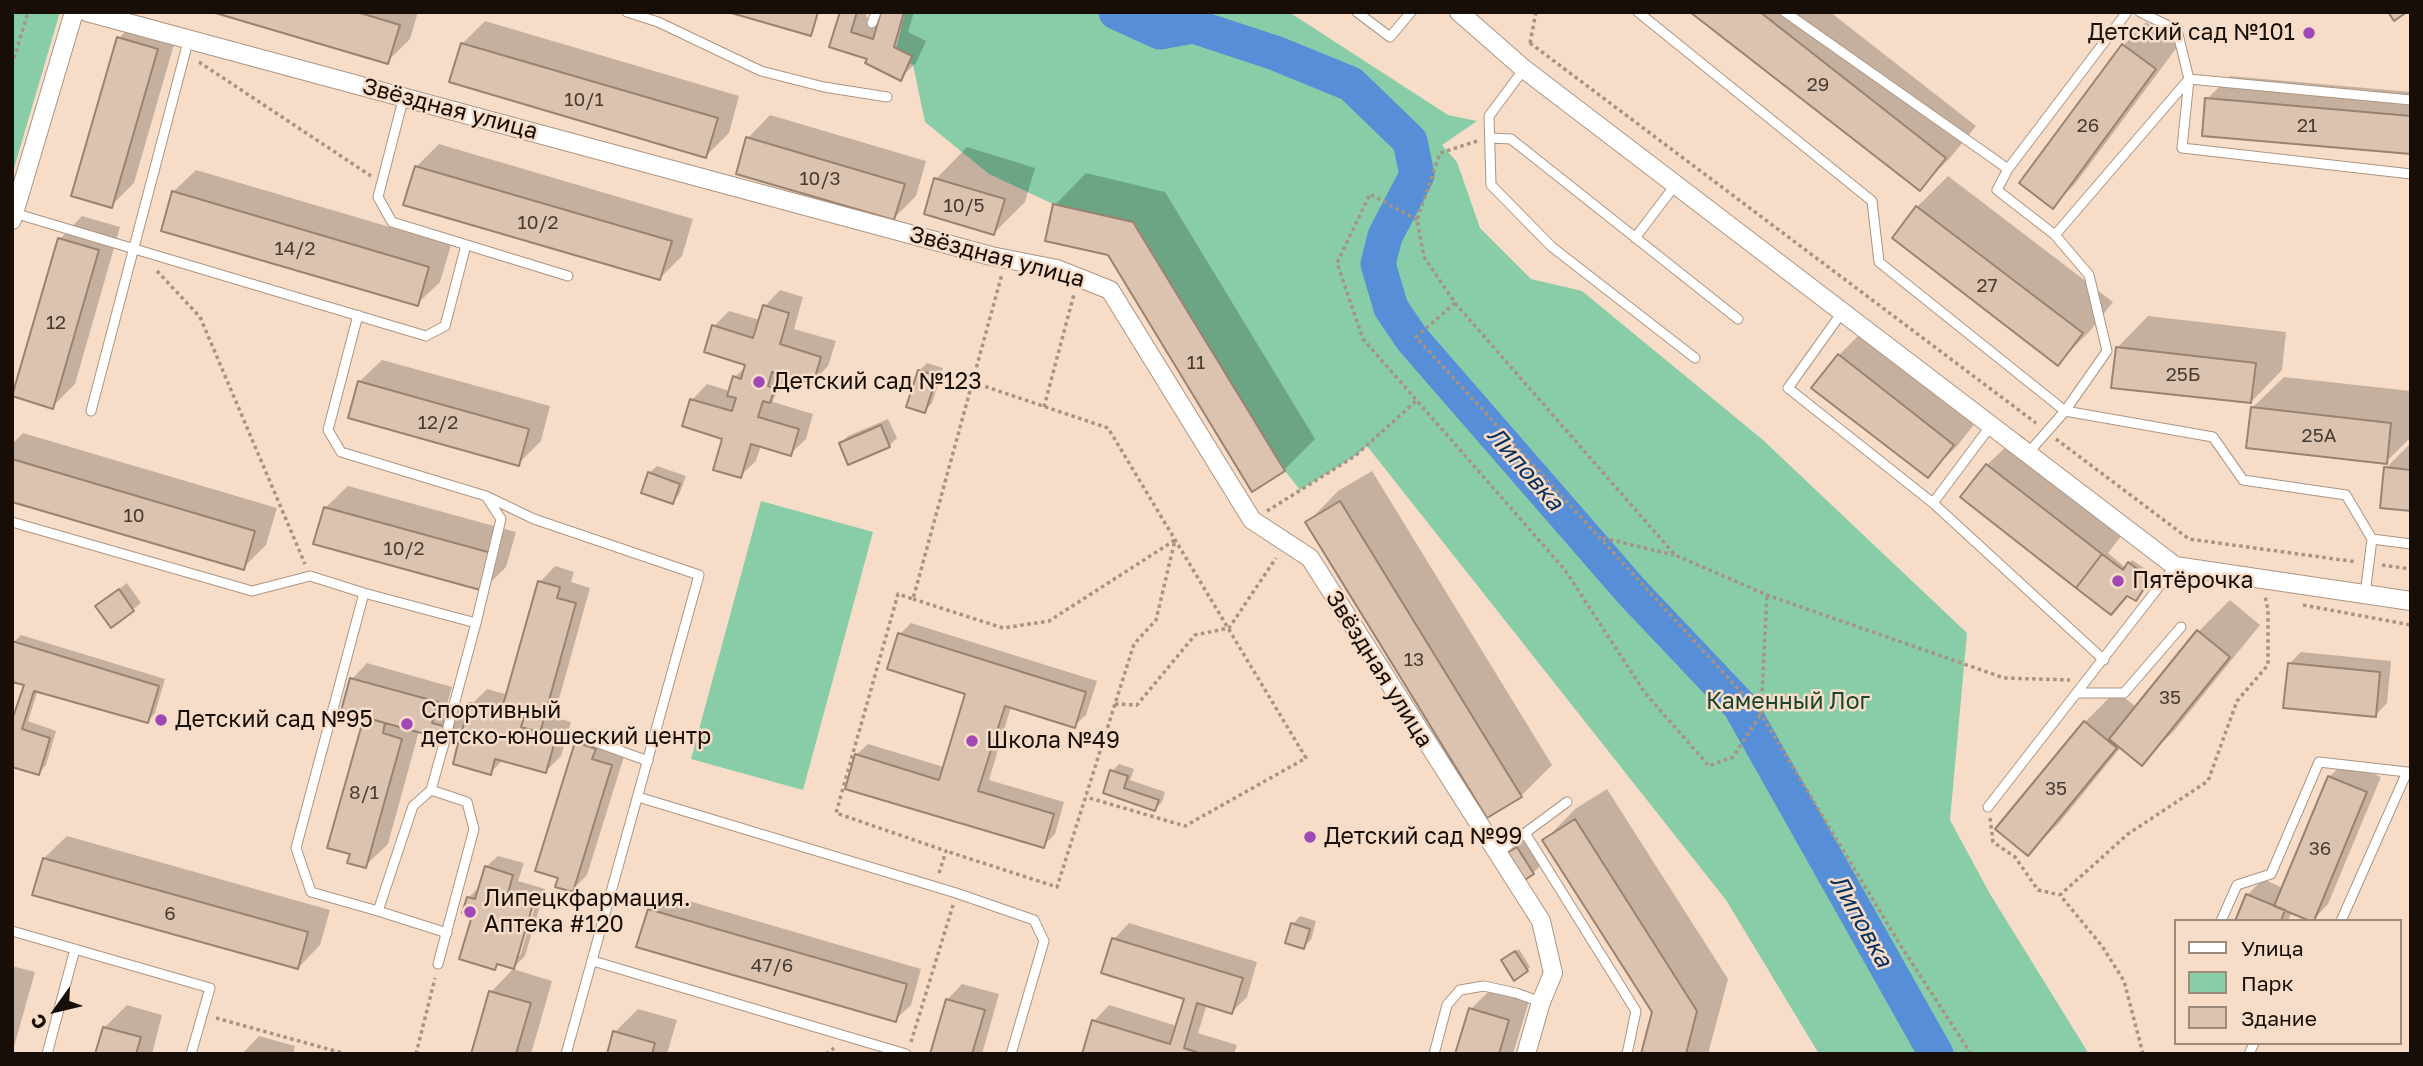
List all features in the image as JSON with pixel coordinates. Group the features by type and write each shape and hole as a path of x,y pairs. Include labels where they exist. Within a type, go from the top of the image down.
{"street":[{"path":"13,216 74,12"},
{"name":"Звёздная улица","path":"87,12 188,46 404,96 1006,258 1057,269 1110,290 1252,520 1310,558 1496,854 1541,920 1553,973 1541,1002 1526,1054"},
{"path":"1459,12 1524,69 2175,565 2411,601"}],"lane":[{"path":"627,12 658,22 761,71 824,87 887,97"},
{"path":"872,23 876,12"},
{"path":"1357,12 1390,37 1411,12"},
{"path":"1638,12 1872,201 1879,262 2065,411 2213,437 2243,480 2346,495 2372,539 2365,594"},
{"path":"1786,12 2008,169"},
{"path":"2029,452 2065,411 2107,351 2089,275 2055,235 1997,190 2008,169 2127,12"},
{"path":"2140,12 2177,30 2189,79 2182,148 2411,174"},
{"path":"91,411 188,46"},
{"path":"1524,69 1489,116 1491,186 1552,247 1695,358"},
{"path":"2055,235 2189,79"},
{"path":"2189,79 2411,100"},
{"path":"404,96 378,197 393,222 568,276"},
{"path":"1490,138 1511,139 1738,319"},
{"path":"1635,238 1676,184"},
{"path":"13,216 133,247 426,336 445,326 466,245"},
{"path":"1843,311 1788,388 1933,503 2104,660"},
{"path":"358,316 328,430 341,452 486,496 534,519 699,575 566,1054"},
{"path":"1933,503 1992,424"},
{"path":"448,727 501,519 486,496"},
{"path":"12,522 252,591 310,576 476,623"},
{"path":"2372,539 2411,544"},
{"path":"1988,807 2175,565"},
{"path":"364,593 296,848 311,892 446,933"},
{"path":"2078,693 2124,693 2181,627"},
{"path":"582,737 648,761"},
{"path":"378,911 413,806 431,790 445,740"},
{"path":"2222,919 2237,885 2271,874 2319,762 2409,772 2342,919"},
{"path":"431,790 467,803 474,829 438,964"},
{"path":"638,797 956,893 1034,920 1044,941 1012,1054"},
{"path":"1496,854 1567,802"},
{"path":"1525,833 1636,1011 1627,1054"},
{"path":"12,931 210,988 191,1054"},
{"path":"47,1054 75,949"},
{"path":"593,961 907,1054"},
{"path":"1434,1054 1447,1004 1460,990 1484,986 1541,1002"}],"path":[{"path":"12,65 28,12"},
{"path":"1524,69 1536,12"},
{"path":"1530,43 2189,539 2411,569"},
{"path":"188,46 382,183"},
{"path":"1490,138 1440,153 1416,220 1424,257 1454,303 1675,555"},
{"path":"1416,220 1370,194 1337,263 1363,339 1565,570 1645,693 1709,766 1733,757 1761,714 1767,595"},
{"path":"133,247 200,317 310,576"},
{"path":"913,599 1006,258"},
{"path":"1044,407 1079,278"},
{"path":"1454,303 1416,337 1761,714 1899,943 1971,1054"},
{"path":"972,383 1108,428 1306,758 1185,826 1086,797"},
{"path":"1252,520 1355,456 1417,400"},
{"path":"1601,537 1675,555 1767,595 2004,678 2042,681 2089,679"},
{"path":"1175,540 1156,620 1134,644 1057,887 836,813 898,594 1003,628 1049,621 1175,540"},
{"path":"1115,704 1137,705 1195,635 1229,628 1286,542"},
{"path":"2060,895 2128,834 2208,780 2237,701 2268,665 2268,610 2261,578"},
{"path":"1988,807 1993,842 2015,857 2038,890 2060,895 2102,946 2124,981 2143,1054"},
{"path":"907,1054 956,893 939,873 946,851"},
{"path":"416,1054 438,964"},
{"path":"202,1014 346,1054"}],"green space":[{"path":"12,12 60,12 12,175"},
{"name":"Каменный Лог","path":"905,12 1289,12 1448,115 1477,121 1442,145 1457,162 1480,228 1531,279 1582,291 1763,440 1967,633 1950,820 1990,894 2089,1054 1819,1054 1726,900 1367,446 1300,490 1285,471 1134,222 1053,204 989,174 925,122 913,65 895,53"},
{"path":"761,501 873,532 803,790 691,759"}],"building":[{"path":"212,12 357,12 400,25 388,64"},
{"path":"728,12 818,12 811,36"},
{"path":"840,12 857,12 851,32 873,39 881,12 904,12 894,47 912,56 901,81 865,63 867,59 829,47"},
{"path":"1690,12 1760,12 1946,158 1920,191"},
{"path":"2388,12 2407,12 2394,21"},
{"path":"117,37 158,49 112,208 71,196"},
{"path":"461,43 718,118 706,158 449,82"},
{"path":"2122,44 2156,69 2053,209 2019,183"},
{"path":"2205,98 2411,116 2411,154 2202,136"},
{"path":"746,137 905,184 894,220 736,174"},
{"path":"415,166 672,241 660,280 403,205"},
{"path":"934,178 1005,199 994,235 924,214"},
{"path":"172,191 429,267 418,306 161,231"},
{"path":"1053,204 1133,222 1285,471 1252,492 1108,255 1045,241"},
{"path":"1916,206 2083,333 2058,366 1892,238"},
{"path":"58,238 99,250 53,409 12,396"},
{"path":"763,305 789,313 780,344 821,357 813,384 772,372 768,386 775,388 770,403 763,401 758,417 799,429 791,456 751,444 741,478 713,470 722,439 682,426 690,399 732,411 736,398 727,396 733,376 741,379 745,365 704,352 712,325 753,338"},
{"path":"2116,347 2256,363 2251,403 2111,388"},
{"path":"1838,354 1954,445 1928,478 1811,388"},
{"path":"918,370 937,376 925,413 906,407"},
{"path":"358,381 529,429 519,466 348,418"},
{"path":"2251,407 2391,423 2387,464 2246,448"},
{"path":"881,425 890,447 848,465 839,443"},
{"path":"12,459 255,531 244,570 12,502"},
{"path":"1986,464 2102,554 2076,588 1960,497"},
{"path":"2384,467 2411,470 2411,511 2380,508"},
{"path":"648,472 680,484 673,504 641,493"},
{"path":"1340,501 1522,797 1487,818 1305,522"},
{"path":"324,507 495,554 484,591 313,544"},
{"path":"2102,554 2123,570 2128,562 2144,574 2147,584 2136,601 2127,596 2111,615 2076,588"},
{"path":"538,581 560,587 557,598 576,603 540,733 521,727 524,718 501,712"},
{"path":"119,589 134,611 111,628 95,606"},
{"path":"2197,630 2230,657 2142,766 2109,739"},
{"name":"Школа №49","path":"898,633 1086,692 1075,728 1005,706 978,791 1054,814 1044,848 845,789 855,754 939,780 965,694 887,669"},
{"path":"12,641 159,686 148,723 34,691 22,729 50,738 39,775 12,767 12,720 24,685 12,682"},
{"path":"2288,663 2380,672 2376,717 2283,708"},
{"path":"350,678 438,702 432,723 462,731 470,703 524,718 521,727 556,737 546,773 495,759 491,775 453,764 458,743 341,711"},
{"path":"364,717 385,723 383,733 402,739 366,868 347,863 350,854 327,848"},
{"path":"2084,721 2117,748 2028,856 1995,829"},
{"path":"575,742 596,749 592,759 612,765 573,892 555,887 558,878 535,871"},
{"path":"1110,770 1128,776 1124,788 1159,800 1155,811 1103,793"},
{"path":"2328,776 2367,792 2315,919 2305,919 2274,906"},
{"path":"1575,819 1697,1011 1686,1054 1641,1054 1652,1012 1542,840"},
{"path":"1517,847 1534,874 1520,883 1502,856"},
{"path":"43,858 308,932 298,969 32,895"},
{"path":"485,866 513,875 508,893 534,901 514,969 497,964 495,970 459,959 472,916 462,913 467,897 475,899"},
{"path":"2246,894 2285,910 2282,919 2236,919"},
{"path":"648,909 907,984 896,1022 636,947"},
{"path":"1291,923 1310,929 1304,949 1285,943"},
{"path":"1112,938 1243,978 1232,1014 1197,1003 1184,1048 1202,1054 1082,1054 1092,1020 1170,1044 1184,999 1101,973"},
{"path":"1515,951 1528,971 1514,981 1501,960"},
{"path":"489,991 531,1003 516,1054 471,1054"},
{"path":"946,999 985,1010 972,1054 930,1054"},
{"path":"1469,1008 1509,1020 1499,1054 1455,1054"},
{"path":"103,1027 141,1037 136,1054 95,1054"},
{"path":"613,1031 655,1043 652,1054 607,1054"}],"waterway":[{"name":"Липовка","path":"1116,12 1160,32 1193,26 1275,53 1351,84 1410,141 1417,175 1385,236 1378,264 1391,308 1412,339 1632,592 1740,706 1936,1054"}],"place":[{"name":"Детский сад №101","path":"2309,33"},
{"name":"Детский сад №123","path":"759,382"},
{"name":"Пятёрочка","path":"2118,581"},
{"name":"Детский сад №95","path":"161,720"},
{"name":"Спортивный детско-юношеский центр","path":"407,724"},
{"name":"Школа №49","path":"972,741"},
{"name":"Детский сад №99","path":"1310,837"},
{"name":"Липецкфармация. Аптека #120","path":"470,912"}]}
